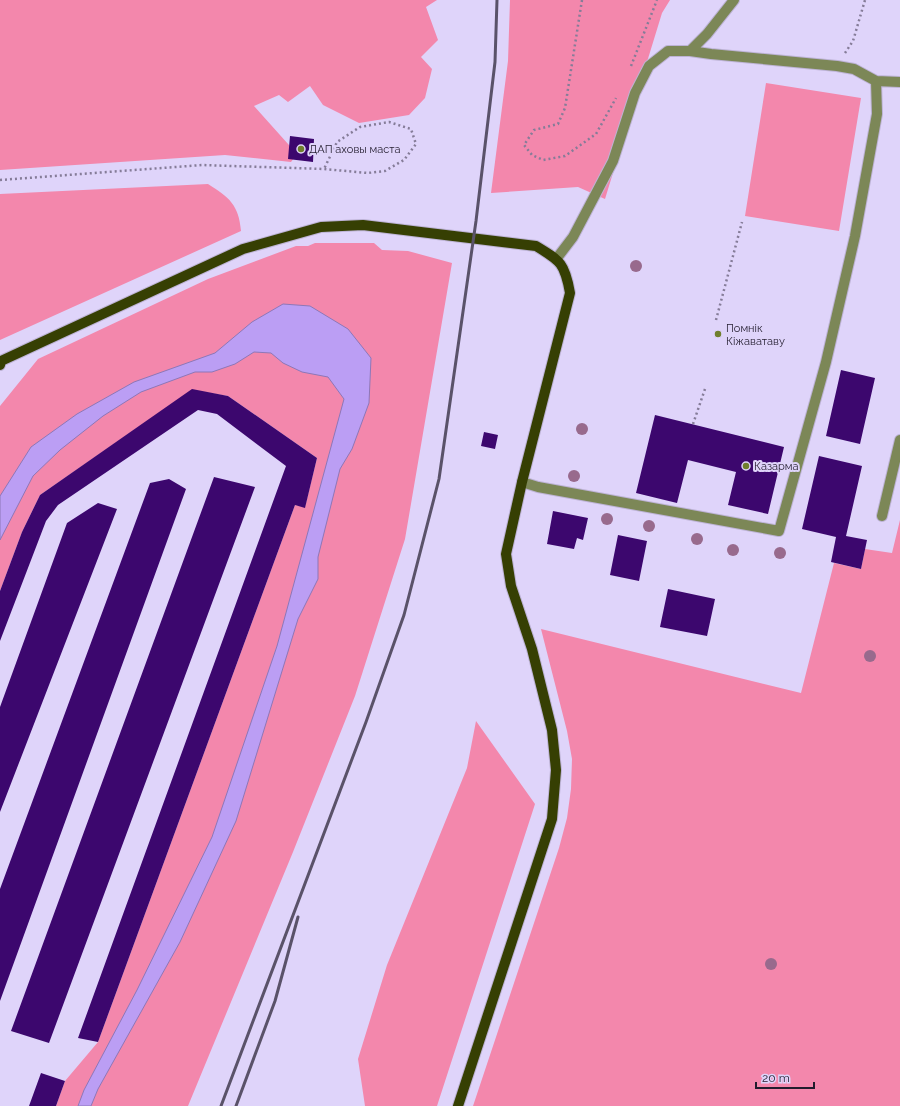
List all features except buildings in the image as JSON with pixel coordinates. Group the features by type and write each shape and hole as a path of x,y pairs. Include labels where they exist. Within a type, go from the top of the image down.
{"main road":[{"path":"0,362 243,249 321,227 363,225 536,246 557,258 567,273 570,293 522,482 506,554 511,586 532,649 552,730 556,770 552,819 458,1106"}],"lane":[{"path":"690,51 707,34 734,0"},
{"path":"557,258 573,237 613,161 635,93 650,66 668,51 690,51 837,66 854,69 876,81 900,82"},
{"path":"522,482 538,487 779,531 826,362 855,236 877,114 876,81"},
{"path":"882,516 900,440"}],"path":[{"path":"582,0 565,108 558,124 534,130 524,145 532,156 543,160 565,156 596,134 619,94"},
{"path":"628,72 657,0"},
{"path":"837,66 853,41 865,0"},
{"path":"0,180 202,166 324,169 368,173 385,171 404,160 416,144 411,129 389,122 360,127 337,142 324,169"},
{"path":"716,320 742,222"},
{"path":"693,424 705,389"}],"shaded area":[{"path":"0,0 437,0 426,7 438,40 421,57 432,69 425,98 409,115 359,123 323,105 310,86 288,102 279,95 254,106 297,154 291,162 225,155 0,170"},
{"path":"510,0 670,0 662,13 605,199 578,187 491,193 508,61"},
{"path":"766,83 861,98 839,231 745,216"},
{"path":"208,184 222,193 232,203 238,215 241,231 0,340 0,194"},
{"path":"315,243 374,243 382,250 408,251 452,263 405,539 355,696 293,852 188,1106 56,1106 65,1081 98,1042 295,505 305,507 317,458 228,396 192,390 40,495 22,532 0,591 0,406 38,359 208,279 296,246 308,246"},
{"path":"283,304 310,306 348,329 371,358 369,403 352,449 340,469 318,557 318,579 298,619 236,821 180,942 98,1089 91,1106 78,1106 84,1090 137,990 212,837 277,646 344,399 328,377 302,372 283,363 271,353 254,352 235,364 212,372 195,372 141,392 103,416 60,450 33,476 0,540 0,496 31,447 77,414 134,382 215,353 252,322"},
{"path":"900,520 900,1106 473,1106 559,848 567,818 571,789 572,759 567,731 541,629 801,693 834,563 861,569 865,549 892,553"},
{"path":"476,721 535,804 437,1106 365,1106 358,1059 387,965 467,768"}],"railway":[{"path":"221,1106 366,722 404,615 439,479 476,221 495,62 497,0"},
{"path":"236,1106 275,1001 298,917"}],"place":[{"name":"ДАП аховы маста","path":"301,149"},
{"name":"Помнік Кіжаватаву","path":"718,334"},
{"name":"Казарма","path":"746,466"}]}
